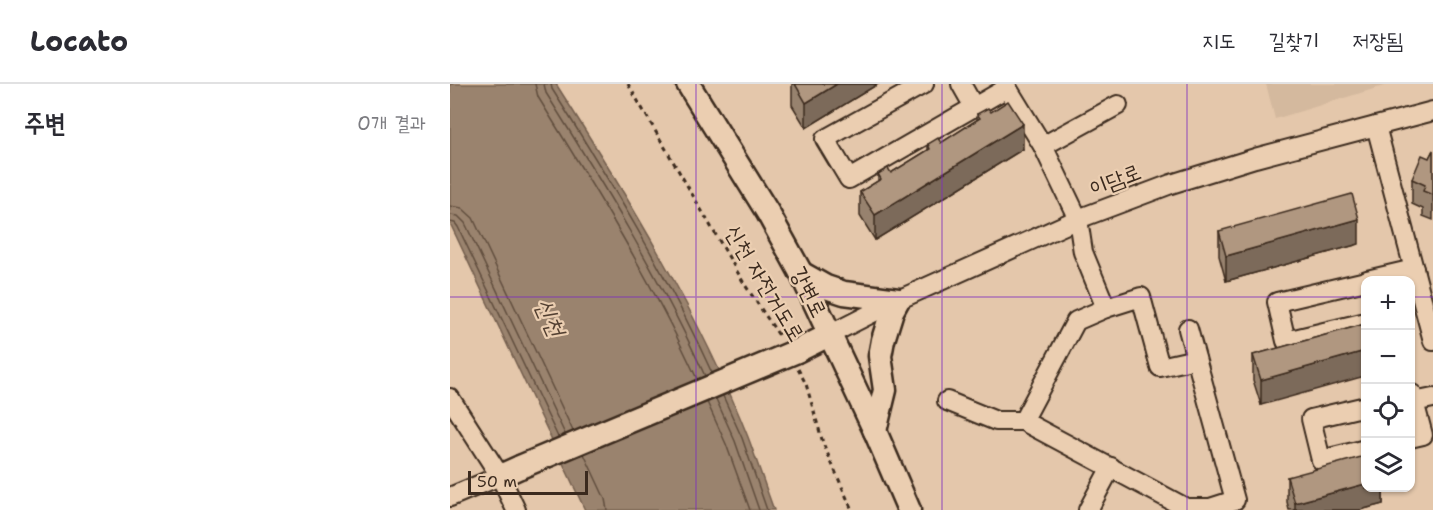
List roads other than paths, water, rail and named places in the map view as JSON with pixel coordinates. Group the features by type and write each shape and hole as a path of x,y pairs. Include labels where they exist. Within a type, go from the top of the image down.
{"main road":[{"name":"강변로","path":"688,84 768,213 801,273 875,431 909,510"},
{"path":"801,273 826,287 844,293 898,300 892,311 882,348 881,371 885,390 875,431"},
{"path":"510,471 792,354 830,334"}],"street":[{"path":"924,84 825,138 849,178 974,107 1006,86 1043,146 1078,219 1083,252 1106,308"},
{"path":"961,84 974,107"},
{"path":"1043,146 1118,105"},
{"name":"이담로","path":"830,334 898,300 1078,219 1171,184 1255,158 1433,111"},
{"path":"1376,126 1421,271 1433,341"},
{"path":"1395,276 1421,271"},
{"path":"1361,283 1277,302 1286,341 1361,323"},
{"path":"1023,421 1076,321 1106,308 1141,297 1160,367 1196,358"},
{"path":"947,401 996,421 1023,421 1186,508 1210,508 1235,500 1188,329"},
{"path":"450,398 510,471 516,510"},
{"path":"1415,398 1433,398"},
{"path":"1361,406 1311,419 1321,460 1361,450"},
{"path":"1415,408 1423,435 1415,437"},
{"path":"1088,510 1111,467"},
{"path":"450,496 510,471"}],"water":[{"name":"신천","path":"450,84 556,84 609,168 685,301 729,391 774,510 585,510 450,223"}]}
